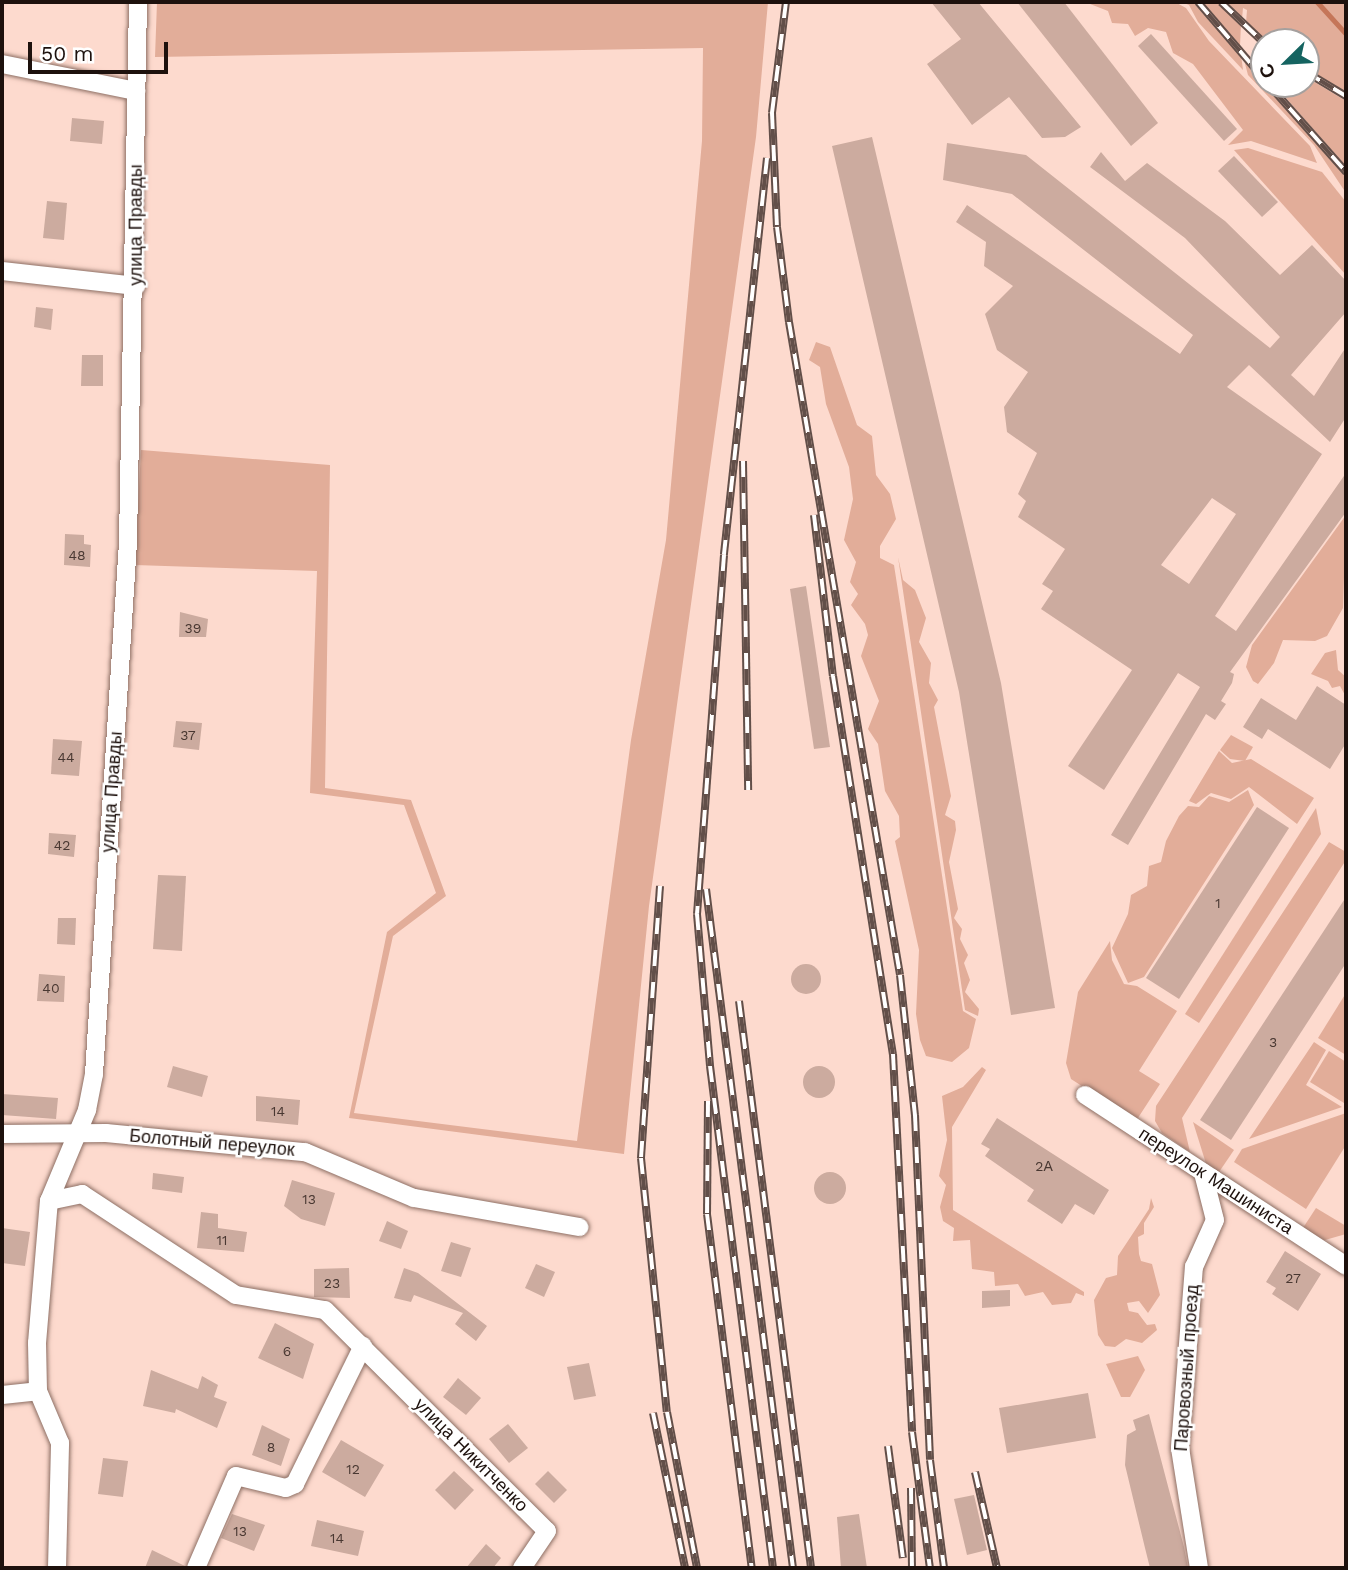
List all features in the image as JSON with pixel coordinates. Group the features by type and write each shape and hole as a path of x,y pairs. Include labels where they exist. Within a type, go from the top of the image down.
{"street":[{"name":"улица Правды","path":"57,1568 60,1443 38,1391 37,1343 49,1201 73,1136 87,1110 95,1061 128,542 136,286 138,2"},
{"path":"2,64 136,91"},
{"path":"2,271 136,286"},
{"name":"переулок Машиниста","path":"1085,1095 1346,1266"},
{"name":"Болотный переулок","path":"2,1134 73,1136 106,1133 305,1152 414,1198 579,1227"},
{"name":"Паровозный проезд","path":"1199,1568 1180,1448 1194,1267 1215,1220 1203,1173"},
{"path":"49,1201 82,1194 236,1296 325,1310 363,1346 295,1484 286,1488 236,1476 196,1568"},
{"name":"улица Никитченко","path":"363,1346 547,1531 523,1568"},
{"path":"2,1395 38,1391"}],"shaded area":[{"path":"157,2 768,2 756,137 649,906 624,1154 349,1118 387,932 436,893 404,805 310,793 317,571 135,565 141,450 330,465 325,788 411,800 446,896 393,936 354,1113 577,1141 631,740 666,540 702,141 703,48 155,57"},
{"path":"1085,2 1175,2 1186,8 1209,41 1250,84 1250,98 1264,98 1310,146 1317,163 1251,141 1228,145 1243,130 1193,64 1173,53 1166,32 1148,28 1135,36 1128,24 1112,23 1108,11"},
{"path":"1181,2 1196,2 1241,55 1243,70 1198,22 1189,5"},
{"path":"1202,2 1218,2 1241,24 1240,46"},
{"path":"1224,2 1346,2 1346,94 1320,78 1320,28 1251,28 1246,23 1247,10 1243,8 1242,19"},
{"path":"1244,60 1250,67 1250,77"},
{"path":"1320,85 1346,101 1346,167 1286,98 1320,98"},
{"path":"1270,98 1278,98 1346,175 1346,193 1314,145"},
{"path":"1248,148 1322,172 1346,202 1346,275 1234,150"},
{"path":"816,342 830,347 857,425 872,436 876,475 890,494 896,519 880,546 880,558 894,565 963,1011 976,1019 969,1048 952,1062 926,1056 920,1040 916,1014 919,950 895,841 900,837 899,816 885,791 878,744 868,729 879,701 861,656 868,635 865,624 851,605 858,594 850,582 856,562 844,540 853,499 849,467 826,404 820,367 809,360"},
{"path":"1346,515 1343,608 1327,636 1315,641 1283,640 1274,663 1258,684 1253,681 1246,667 1252,645"},
{"path":"898,557 903,580 915,590 926,618 919,642 931,663 929,683 938,700 934,707 951,796 945,815 955,821 956,830 949,862 958,909 954,918 962,929 960,939 968,955 964,963 970,980 965,992 979,1009 978,1016 965,1010"},
{"path":"1336,650 1338,670 1346,677 1346,697 1340,686 1332,688 1328,681 1311,674 1325,653"},
{"path":"1231,735 1253,747 1245,761 1230,759 1220,750"},
{"path":"1219,751 1232,763 1251,759 1314,798 1297,824 1249,787 1231,799 1211,793 1196,804 1189,801"},
{"path":"1248,790 1254,805 1144,977 1128,983 1112,948 1128,914 1131,895 1147,886 1149,866 1161,862 1166,841 1179,816 1188,806 1199,807 1209,796 1229,802"},
{"path":"1316,808 1321,834 1199,1023 1185,1014"},
{"path":"1329,842 1346,852 1346,860 1182,1118 1190,1152 1162,1133 1155,1121 1156,1106"},
{"path":"1110,941 1112,960 1124,984 1137,986 1177,1011 1139,1071 1160,1084 1136,1121 1071,1079 1066,1063 1078,992"},
{"path":"1346,993 1346,1055 1318,1038"},
{"path":"1314,1042 1326,1050 1306,1085 1342,1107 1249,1139"},
{"path":"1329,1051 1346,1062 1344,1103 1310,1082"},
{"path":"982,1067 986,1070 952,1127 953,1210 1084,1292 1084,1296 1076,1293 1071,1303 1052,1305 1043,1292 1025,1296 1018,1284 995,1286 994,1272 972,1269 970,1240 953,1241 954,1228 943,1221 940,1207 946,1185 939,1176 947,1140 942,1096 963,1087"},
{"path":"1346,1113 1346,1145 1306,1209 1234,1162 1242,1149"},
{"path":"1193,1122 1234,1150 1217,1175 1208,1170"},
{"path":"1151,1198 1154,1207 1144,1223 1144,1234 1138,1237 1139,1254 1141,1261 1152,1264 1160,1295 1148,1313 1139,1301 1127,1303 1129,1311 1138,1313 1147,1325 1155,1324 1157,1330 1142,1343 1126,1339 1115,1347 1105,1346 1098,1335 1094,1300 1106,1278 1117,1275 1118,1256 1149,1209"},
{"path":"1316,1208 1346,1226 1346,1234 1318,1242 1301,1231"},
{"path":"1138,1356 1145,1370 1130,1397 1121,1397 1106,1364"}],"building":[{"path":"931,2 978,2 1081,127 1065,137 1042,138 1009,97 972,125 927,64 961,39"},
{"path":"1017,2 1064,2 1158,123 1131,146"},
{"path":"1151,34 1237,129 1224,141 1138,46"},
{"path":"72,118 104,121 102,144 70,141"},
{"path":"872,137 1001,683 1055,1008 1011,1015 959,692 832,146"},
{"path":"947,143 1026,155 1270,348 1280,337 1185,238 1090,167 1101,152 1125,181 1147,163 1225,221 1280,275 1312,245 1346,281 1346,312 1291,375 1314,396 1346,347 1346,417 1330,442 1249,365 1227,387 1322,454 1215,616 1236,631 1346,473 1346,512 1230,672 1234,674 1232,683 1221,701 1226,704 1215,720 1206,714 1128,845 1111,835 1200,687 1178,673 1104,790 1068,766 1132,670 1041,609 1053,591 1042,584 1065,549 1018,517 1026,501 1018,494 1037,453 1007,432 1004,407 1028,372 997,350 985,314 1013,286 984,266 986,242 956,222 967,205 1180,354 1193,335 1012,194 943,180","holes":["1212,498 1236,514 1189,584 1161,565"]},
{"path":"1234,156 1278,202 1262,217 1218,171"},
{"path":"47,201 67,203 64,240 43,238"},
{"path":"36,307 53,309 51,330 34,327"},
{"path":"82,355 103,355 103,386 81,386"},
{"path":"65,534 84,535 84,544 91,545 90,567 64,565"},
{"path":"806,586 830,747 814,749 790,589"},
{"path":"180,612 208,619 206,637 179,637"},
{"path":"1317,686 1346,705 1346,743 1330,769 1268,729 1262,739 1243,727 1261,698 1296,720"},
{"path":"176,721 202,723 199,750 173,747"},
{"path":"53,739 82,741 79,776 51,774"},
{"path":"1257,807 1289,828 1179,999 1146,978"},
{"path":"49,833 76,835 74,857 48,854"},
{"path":"158,875 186,876 182,951 153,949"},
{"path":"1346,897 1346,963 1231,1140 1200,1120"},
{"path":"58,918 76,918 75,945 57,944"},
{"path":"806,964 817,968 821,979 817,990 806,994 795,990 791,979 795,968"},
{"path":"39,974 65,976 64,1002 37,1001"},
{"path":"173,1066 208,1076 202,1097 167,1087"},
{"path":"819,1066 830,1071 835,1082 830,1093 819,1098 808,1093 803,1082 808,1071"},
{"path":"2,1094 58,1098 56,1119 2,1115"},
{"path":"256,1096 300,1100 298,1125 256,1121"},
{"path":"997,1118 1109,1190 1094,1215 1075,1204 1062,1224 1027,1201 1034,1190 985,1156 990,1149 981,1144"},
{"path":"830,1172 841,1177 846,1188 841,1199 830,1204 819,1199 814,1188 819,1177"},
{"path":"153,1173 184,1177 182,1193 152,1189"},
{"path":"292,1180 335,1193 325,1226 301,1219 284,1206"},
{"path":"201,1212 218,1214 218,1228 247,1232 244,1252 197,1248"},
{"path":"387,1221 408,1231 401,1249 379,1241"},
{"path":"2,1228 30,1232 25,1266 2,1263"},
{"path":"451,1242 471,1248 461,1277 441,1271"},
{"path":"1285,1251 1321,1274 1298,1311 1272,1294 1276,1288 1266,1282"},
{"path":"536,1264 555,1272 544,1297 525,1288"},
{"path":"349,1268 350,1298 314,1297 314,1269"},
{"path":"404,1268 418,1273 487,1326 476,1341 455,1324 463,1313 414,1295 411,1302 394,1298"},
{"path":"1010,1290 1010,1306 982,1308 982,1291"},
{"path":"275,1323 314,1344 303,1379 258,1358"},
{"path":"589,1363 596,1396 574,1400 567,1367"},
{"path":"151,1370 198,1389 202,1376 218,1385 214,1397 227,1402 217,1428 176,1409 175,1413 143,1406"},
{"path":"458,1378 481,1398 466,1415 443,1397"},
{"path":"1088,1393 1096,1438 1007,1453 999,1408"},
{"path":"1149,1414 1188,1568 1150,1568 1125,1465 1127,1435 1136,1430 1133,1420"},
{"path":"508,1424 528,1448 509,1463 489,1439"},
{"path":"262,1425 290,1439 281,1466 252,1455"},
{"path":"341,1440 384,1465 365,1497 322,1472"},
{"path":"103,1458 128,1461 123,1497 98,1494"},
{"path":"454,1471 474,1490 455,1510 435,1490"},
{"path":"548,1471 567,1490 554,1503 535,1484"},
{"path":"974,1495 987,1550 967,1555 954,1499"},
{"path":"232,1514 265,1525 254,1551 221,1538"},
{"path":"859,1514 867,1568 841,1568 837,1517"},
{"path":"317,1520 364,1531 358,1556 311,1546"},
{"path":"486,1544 501,1558 493,1568 466,1568"},
{"path":"152,1550 185,1566 185,1568 145,1568"}],"waterway":[{"path":"1317,2 1346,34"}],"railway":[{"path":"786,2 772,113 777,227 789,322 900,975 915,1115 930,1460 944,1568"},
{"path":"1198,2 1250,63"},
{"path":"1221,2 1250,30"},
{"path":"1320,80 1346,96"},
{"path":"1280,98 1346,172"},
{"path":"767,158 724,555 697,914 710,1066 773,1568"},
{"path":"743,461 748,790"},
{"path":"814,515 833,676 893,1054 912,1432 930,1568"},
{"path":"660,886 641,1158 667,1412 697,1568"},
{"path":"706,889 793,1568"},
{"path":"739,1001 811,1568"},
{"path":"708,1101 707,1214 752,1568"},
{"path":"653,1413 685,1568"},
{"path":"888,1446 903,1558"},
{"path":"975,1472 997,1568"},
{"path":"911,1488 912,1568"}]}
